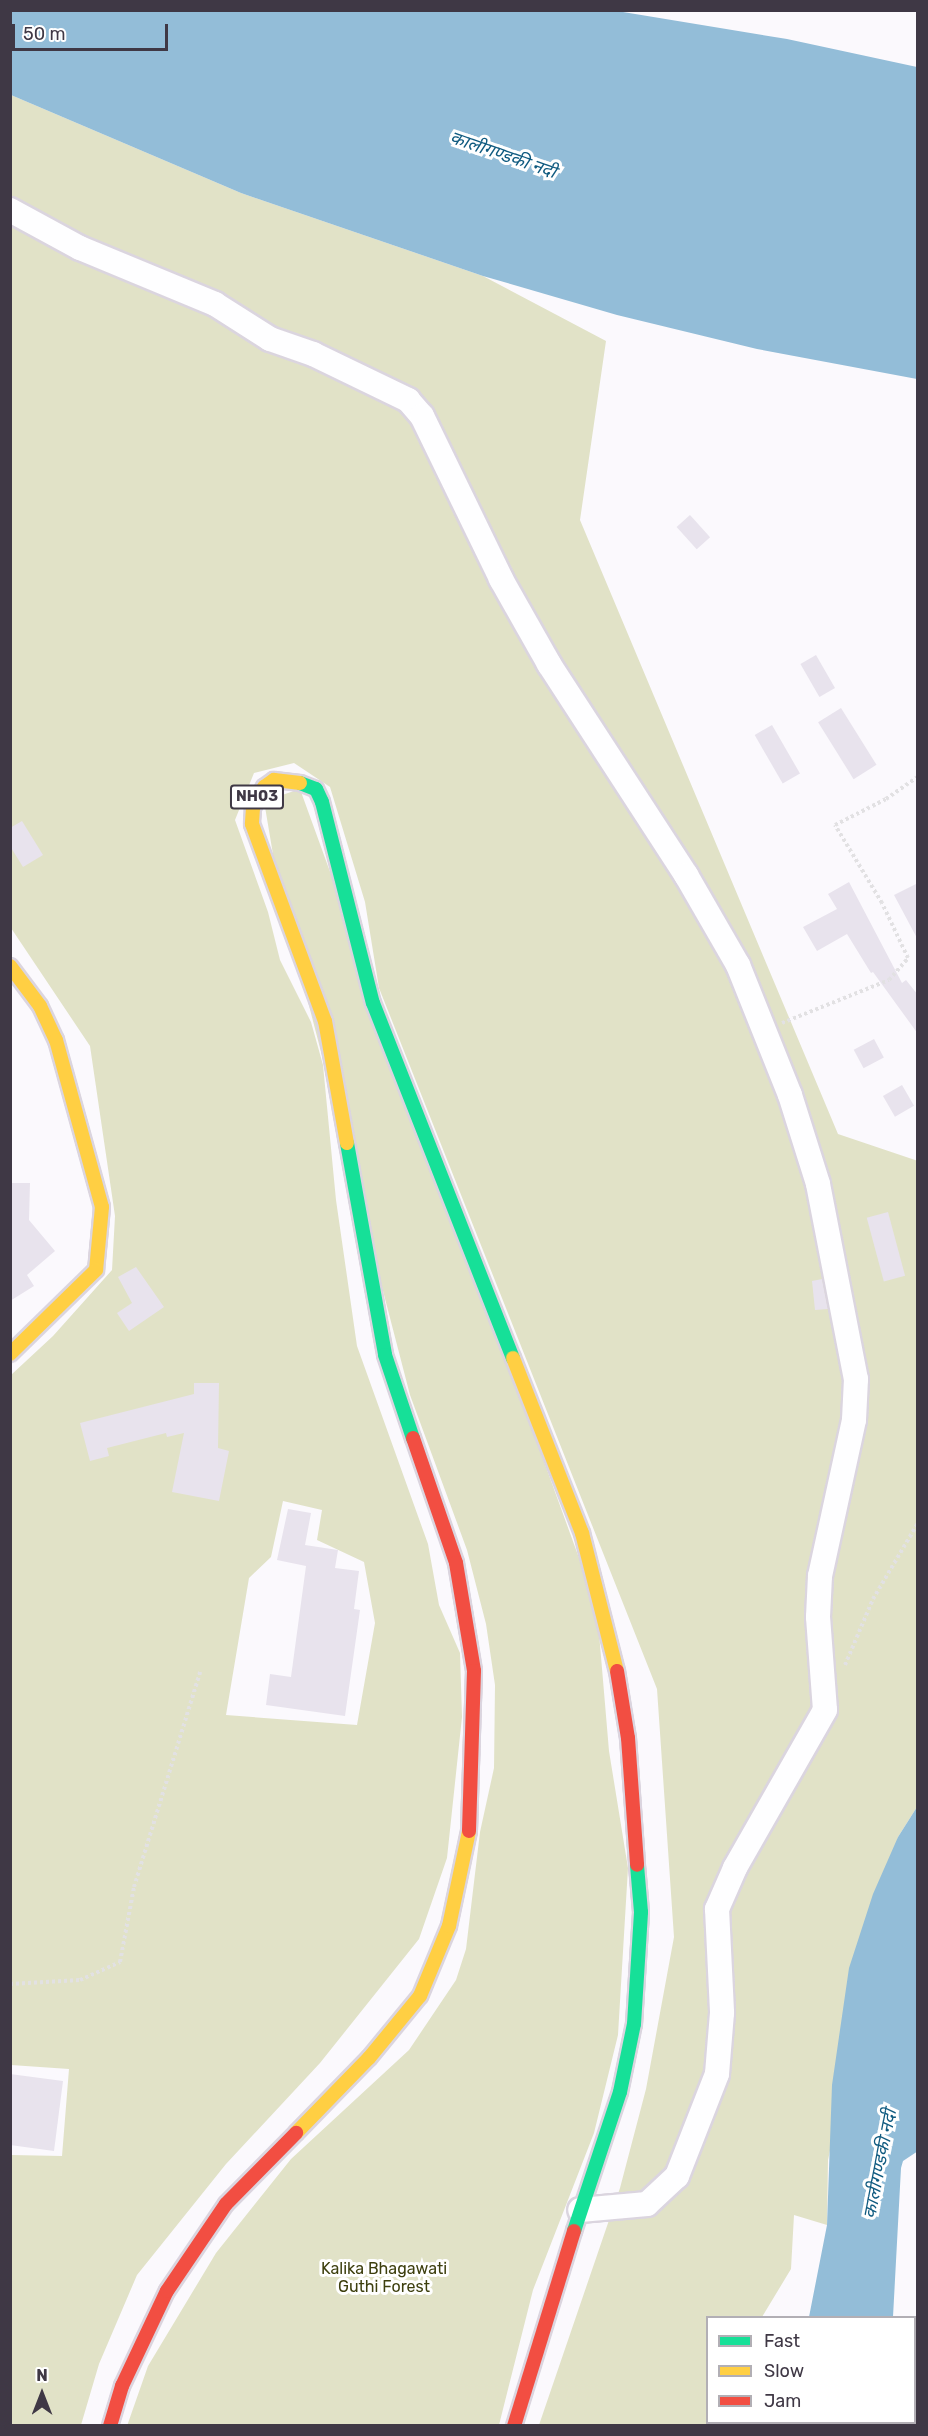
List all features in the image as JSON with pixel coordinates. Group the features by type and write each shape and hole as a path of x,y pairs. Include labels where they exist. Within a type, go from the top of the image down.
{"main road":[{"name":"NH03","path":"110,2426 122,2386 166,2291 226,2204 369,2058 420,1996 448,1926 463,1871 470,1820 475,1738 469,1623 456,1563 385,1355 325,1021 252,824 258,795 274,780 305,782 316,789 322,802 373,1004 582,1533 617,1668 636,1825 640,1961 634,2024 620,2092 580,2210 514,2426"},
{"path":"10,966 40,1006 56,1040 102,1207 96,1270 10,1354"}],"street":[{"path":"10,210 80,248 215,304 270,339 313,354 408,400 438,442 501,579 549,664 686,875 738,965 790,1095 818,1184 856,1379 854,1420 820,1576 818,1617 825,1710 735,1868 717,1909 722,2013 717,2074 677,2176 647,2204 580,2210"}],"path":[{"path":"762,1027 857,996 889,980 908,958 882,903 836,825 886,799 918,777"},
{"path":"843,1669 873,1599 918,1523"},
{"path":"10,1984 80,1980 120,1962 134,1887 200,1672"}],"green space":[{"path":"11,95 241,193 483,276 606,341 580,520 838,1134 918,1161 917,1807 898,1837 828,2160 827,2225 794,2215 791,2269 763,2316 706,2316 706,2424 723,2425 539,2425 620,2188 646,2089 674,1937 657,1689 379,988 365,902 330,787 294,763 254,773 235,820 268,912 280,960 311,1022 323,1065 336,1200 357,1346 428,1544 439,1605 460,1653 462,1717 447,1858 419,1939 320,2063 226,2164 137,2275 99,2364 81,2425 11,2425 11,2155 62,2156 69,2069 11,2065 11,1375 53,1336 112,1270 115,1216 90,1046 11,928","holes":["283,1501 322,1510 317,1540 364,1562 375,1623 357,1725 226,1715 249,1578 271,1557"]},
{"name":"Kalika Bhagawati Guthi Forest","path":"300,789 587,1580 599,1633 609,1751 628,1868 618,2035 594,2133 533,2290 499,2425 127,2426 148,2366 216,2253 291,2159 409,2050 456,1980 466,1949 480,1832 494,1768 495,1685 486,1624 467,1550 410,1395 279,890 264,801"}],"water":[{"name":"कालीगण्डकी नदी","path":"11,10 617,11 787,39 917,67 917,379 757,349 617,315 483,276 241,193 11,95"},
{"name":"कालीगण्डकी नदी","path":"917,1807 918,2151 903,2161 901,2168 893,2316 809,2316 827,2225 832,2085 849,1968 873,1894 898,1837"},
{"path":"916,2412 917,2425 785,2425 916,2424"}],"building":[{"path":"690,515 710,537 697,549 677,527"},
{"path":"816,655 835,688 819,697 800,664"},
{"path":"841,708 877,765 854,779 818,722"},
{"path":"772,725 800,773 783,783 755,735"},
{"path":"22,821 43,855 23,867 10,846 10,828"},
{"path":"849,882 902,983 906,980 918,995 918,1034 873,972 871,973 847,934 817,951 803,927 837,909 828,894"},
{"path":"918,883 918,940 894,895"},
{"path":"874,1039 884,1058 864,1068 854,1050"},
{"path":"902,1085 914,1106 895,1117 883,1096"},
{"path":"10,1183 30,1183 29,1220 55,1251 27,1275 34,1286 10,1301"},
{"path":"888,1212 905,1276 884,1281 867,1218"},
{"path":"136,1267 164,1307 129,1331 117,1313 132,1303 118,1277"},
{"path":"822,1279 828,1309 815,1310 812,1281"},
{"path":"194,1383 219,1383 218,1448 229,1451 219,1501 172,1492 184,1433 167,1437 166,1433 107,1448 109,1456 90,1461 80,1423 194,1394"},
{"path":"288,1509 311,1513 305,1545 338,1550 335,1568 359,1571 354,1609 360,1610 345,1716 266,1705 270,1674 291,1677 306,1566 277,1560"},
{"path":"10,2074 63,2081 54,2151 10,2145"}],"traffic: fast":[{"path":"300,783 316,789 322,802 373,1003 513,1358"},
{"path":"347,1143 385,1355 413,1438"},
{"path":"574,2231 620,2092 634,2024 641,1912 637,1865"}],"traffic: slow":[{"path":"300,783 274,780 264,787 253,808 252,824 325,1021 347,1143"},
{"path":"10,966 40,1006 56,1040 102,1207 96,1270 10,1354"},
{"path":"513,1358 582,1533 617,1671"},
{"path":"296,2133 369,2058 420,1996 449,1926 469,1831"}],"traffic: jam":[{"path":"413,1438 456,1563 474,1671 469,1831"},
{"path":"617,1671 628,1738 637,1865"},
{"path":"110,2426 122,2386 167,2291 226,2204 296,2133"},
{"path":"514,2426 574,2231"}]}
